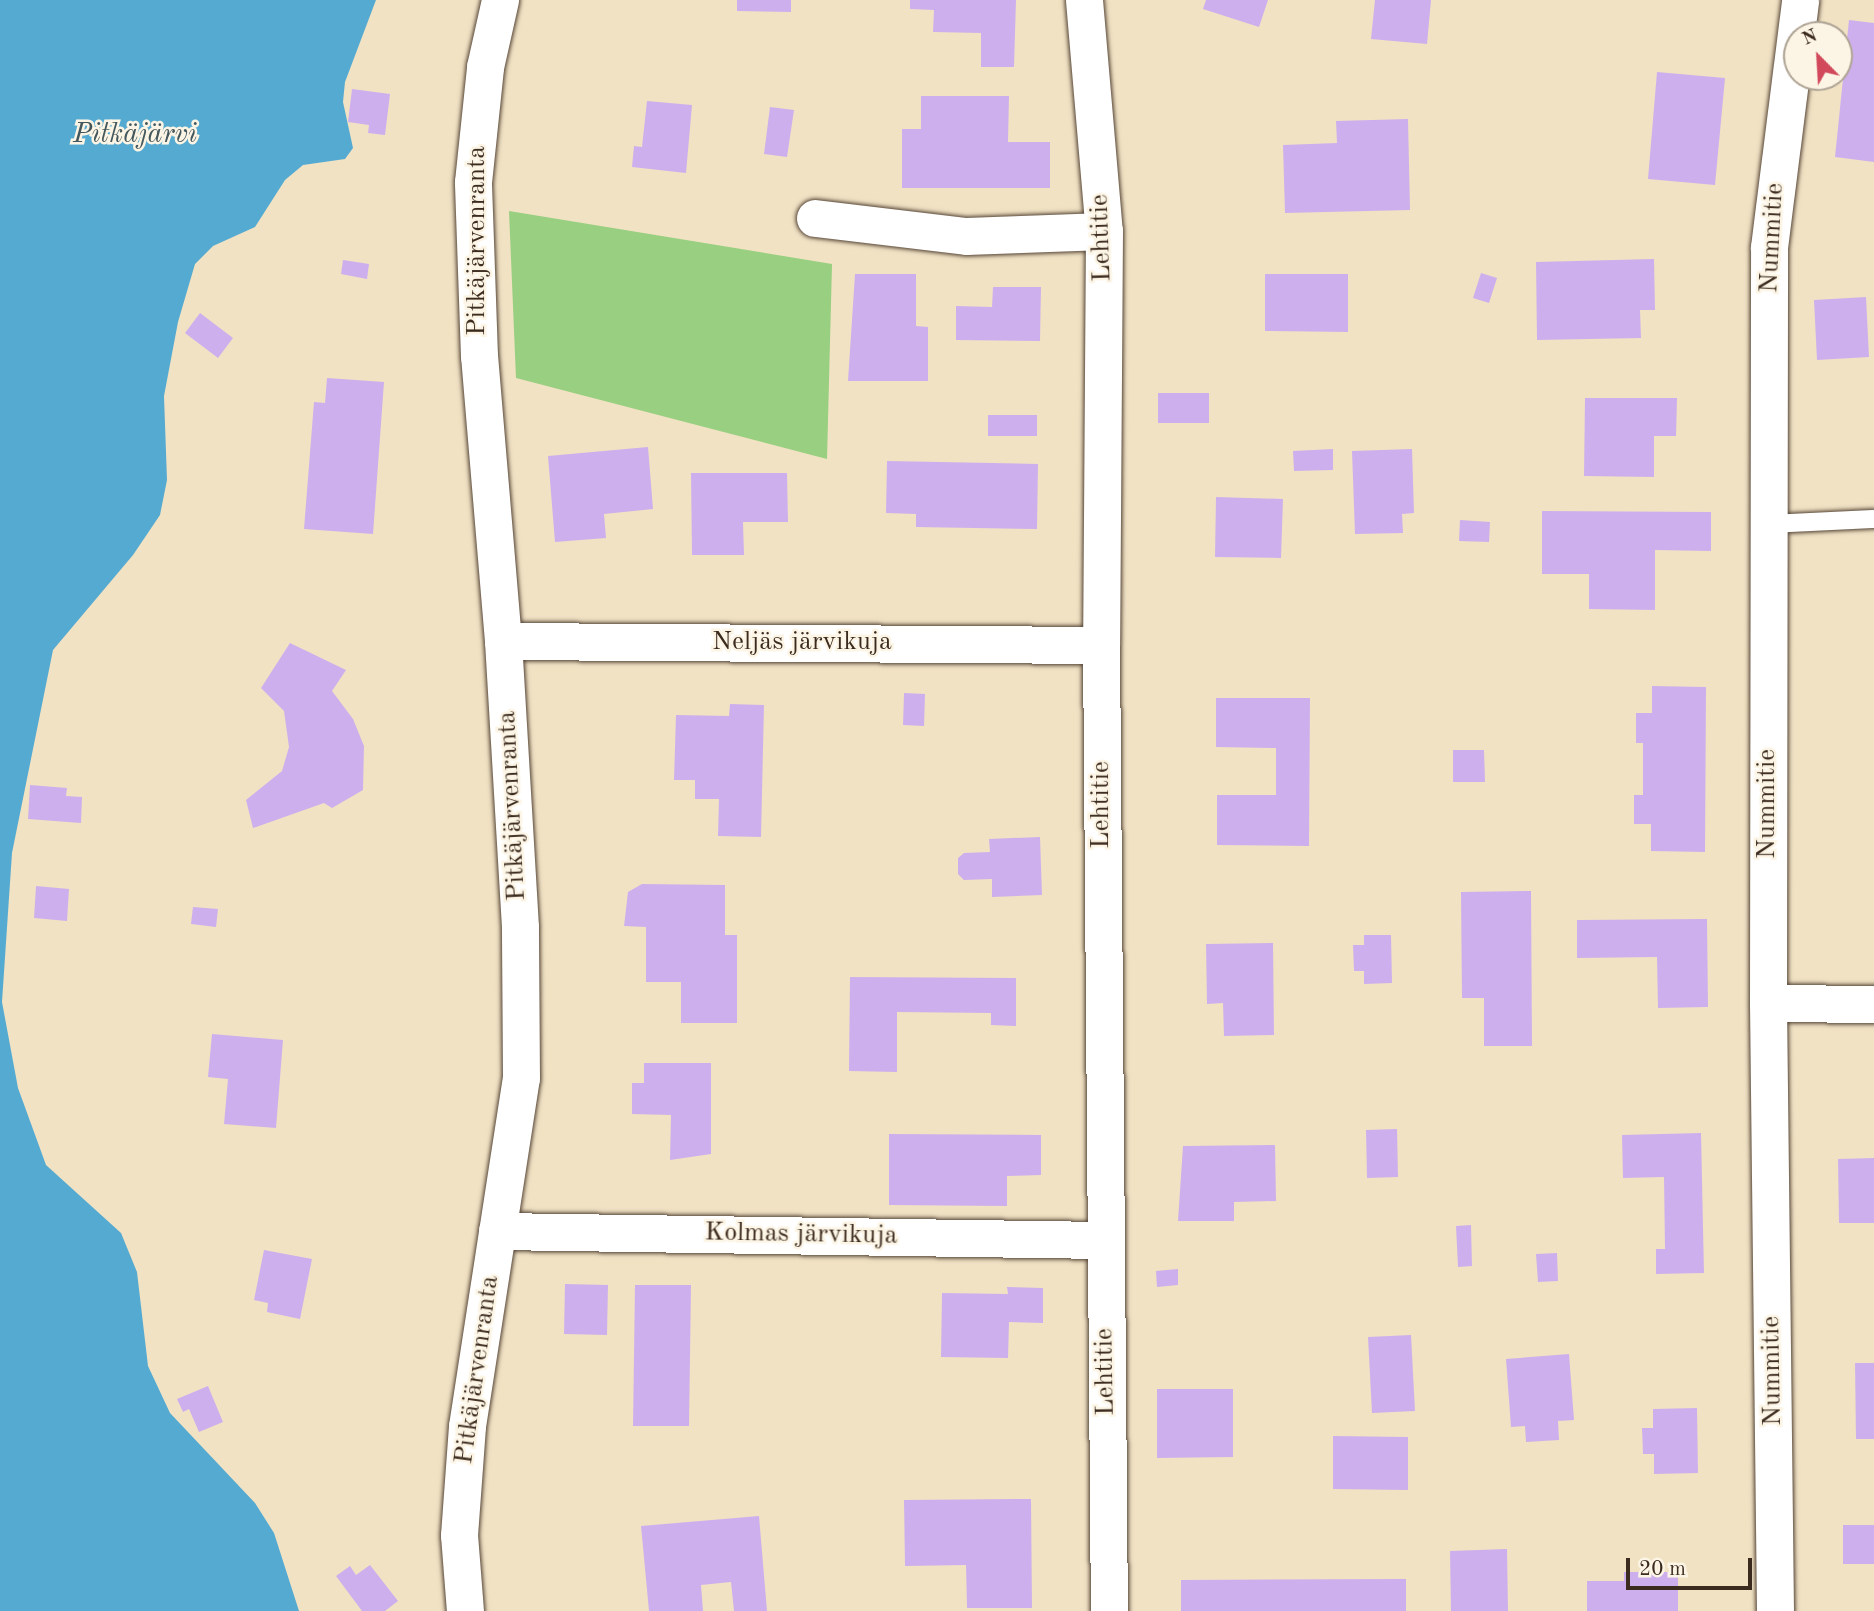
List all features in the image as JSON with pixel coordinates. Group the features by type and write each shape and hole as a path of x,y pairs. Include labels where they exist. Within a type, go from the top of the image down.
{"street":[{"name":"Pitkäjärvenranta","path":"466,1611 459,1535 467,1426 521,1078 520,927 503,641 479,356 473,182 485,67 500,0"},
{"name":"Lehtitie","path":"1084,0 1104,231 1101,645 1109,1611"},
{"name":"Nummitie","path":"1775,1611 1768,1003 1769,247 1800,0"},
{"path":"815,218 966,236 1104,231"},
{"name":"Neljäs järvikuja","path":"503,641 1101,645"},
{"path":"1768,1003 1874,1004"},
{"name":"Kolmas järvikuja","path":"498,1231 1105,1240"}],"lane":[{"path":"1769,524 1874,519"}],"green space":[{"path":"509,211 832,264 827,459 516,378"}],"water":[{"name":"Pitkäjärvi","path":"0,0 376,0 345,82 343,102 353,148 345,159 303,165 285,180 255,227 213,246 195,264 178,322 164,396 167,480 160,515 133,555 53,650 12,853 2,1002 18,1088 46,1165 121,1233 137,1272 148,1366 170,1413 255,1503 274,1533 299,1611 0,1611"}],"building":[{"path":"737,0 791,0 791,12 737,11"},
{"path":"910,0 1016,0 1014,67 981,67 981,33 933,32 934,10 910,9"},
{"path":"1206,0 1268,0 1259,27 1203,9"},
{"path":"1375,0 1431,0 1427,44 1371,39"},
{"path":"1849,20 1874,23 1874,162 1835,157 1842,91 1853,91 1853,21"},
{"path":"1657,72 1725,78 1715,185 1648,179"},
{"path":"352,89 390,94 385,135 368,133 369,125 348,122"},
{"path":"921,96 1009,96 1008,142 1050,142 1050,188 902,188 902,129 921,129"},
{"path":"647,101 692,105 686,173 632,167 634,146 642,147"},
{"path":"770,107 794,110 787,157 764,154"},
{"path":"1408,119 1410,210 1285,213 1283,145 1337,143 1336,121"},
{"path":"1654,259 1655,310 1640,310 1641,338 1537,340 1536,262"},
{"path":"343,260 369,264 367,279 341,274"},
{"path":"1481,273 1497,278 1489,303 1473,298"},
{"path":"855,274 916,274 916,326 928,327 928,381 848,381"},
{"path":"1265,274 1348,274 1348,332 1265,331"},
{"path":"993,287 1041,287 1040,341 956,340 956,306 992,307"},
{"path":"1866,297 1869,357 1817,360 1814,300"},
{"path":"200,313 233,338 218,358 185,333"},
{"path":"327,378 384,382 373,534 304,529 314,402 325,403"},
{"path":"1158,393 1209,393 1209,423 1158,423"},
{"path":"1585,398 1677,398 1676,436 1654,436 1654,477 1584,476"},
{"path":"988,415 1037,415 1037,436 988,436"},
{"path":"648,447 653,509 604,514 606,538 555,542 548,456"},
{"path":"1333,449 1333,470 1294,471 1293,451"},
{"path":"1412,449 1414,513 1402,514 1403,533 1355,534 1352,451"},
{"path":"887,461 1038,464 1037,529 916,527 916,514 886,513"},
{"path":"691,473 787,473 788,522 743,522 744,555 692,555"},
{"path":"1216,497 1283,499 1281,558 1215,557"},
{"path":"1542,511 1711,512 1711,551 1655,550 1655,610 1589,609 1589,574 1542,574"},
{"path":"1460,520 1490,522 1489,542 1459,541"},
{"path":"290,643 346,670 332,691 353,719 364,746 363,790 332,808 324,803 253,828 246,800 282,771 289,747 284,711 261,688"},
{"path":"1652,686 1706,687 1705,852 1651,851 1651,824 1634,824 1634,795 1643,795 1643,743 1636,743 1636,713 1652,713"},
{"path":"904,693 925,694 924,726 903,725"},
{"path":"1216,698 1310,698 1309,846 1217,845 1217,795 1276,795 1276,748 1216,747"},
{"path":"730,704 764,705 761,837 718,836 719,799 695,799 695,780 674,780 676,715 729,716"},
{"path":"1453,750 1484,750 1485,782 1453,782"},
{"path":"30,785 67,788 66,796 82,797 81,823 28,819"},
{"path":"1040,837 1042,895 992,897 992,879 964,880 958,874 958,858 964,853 990,852 989,839"},
{"path":"642,884 725,885 725,935 737,935 737,1023 681,1023 681,982 646,982 646,927 624,926 628,892"},
{"path":"36,886 69,889 67,921 34,918"},
{"path":"1531,891 1532,1046 1484,1046 1484,998 1462,998 1461,892"},
{"path":"193,907 218,909 216,927 191,924"},
{"path":"1707,919 1708,1007 1658,1008 1657,957 1577,958 1577,920"},
{"path":"1364,935 1391,935 1392,983 1364,984 1364,971 1354,971 1353,945 1364,945"},
{"path":"1273,943 1274,1035 1224,1036 1223,1003 1207,1004 1206,944"},
{"path":"850,977 1016,978 1016,1026 991,1025 991,1013 897,1012 897,1072 849,1071"},
{"path":"212,1034 283,1040 276,1128 224,1124 228,1079 208,1077"},
{"path":"644,1063 711,1063 711,1154 670,1160 671,1115 632,1114 632,1083 644,1083"},
{"path":"1397,1129 1398,1177 1367,1178 1366,1130"},
{"path":"1701,1133 1704,1273 1656,1274 1656,1249 1665,1249 1664,1177 1623,1178 1622,1135"},
{"path":"889,1134 1041,1135 1041,1175 1007,1176 1007,1206 889,1205"},
{"path":"1275,1145 1276,1201 1234,1202 1234,1221 1178,1221 1183,1146"},
{"path":"1874,1158 1874,1223 1839,1223 1838,1159"},
{"path":"1471,1225 1472,1266 1458,1267 1456,1226"},
{"path":"264,1250 312,1259 300,1319 267,1312 268,1303 254,1300"},
{"path":"1557,1253 1558,1281 1538,1282 1536,1254"},
{"path":"1178,1269 1178,1285 1157,1287 1156,1271"},
{"path":"565,1284 608,1285 607,1335 564,1334"},
{"path":"635,1285 691,1285 689,1426 633,1426"},
{"path":"1007,1287 1043,1288 1043,1323 1009,1322 1008,1358 941,1357 942,1293 1008,1294"},
{"path":"1411,1335 1415,1411 1372,1413 1368,1337"},
{"path":"1569,1354 1574,1420 1558,1421 1559,1440 1526,1442 1525,1426 1511,1427 1506,1359"},
{"path":"1855,1363 1874,1363 1874,1439 1856,1439"},
{"path":"208,1386 223,1422 199,1432 189,1409 183,1412 177,1399"},
{"path":"1157,1389 1233,1389 1233,1457 1157,1458"},
{"path":"1697,1408 1698,1473 1654,1474 1654,1454 1643,1454 1642,1428 1653,1428 1653,1409"},
{"path":"1333,1436 1408,1437 1408,1490 1333,1489"},
{"path":"1031,1499 1032,1608 967,1608 966,1565 905,1566 904,1500"},
{"path":"759,1516 767,1611 734,1611 731,1582 701,1585 703,1611 649,1611 641,1526"},
{"path":"1843,1525 1874,1525 1874,1564 1843,1564"},
{"path":"1507,1549 1508,1611 1451,1611 1450,1551"},
{"path":"370,1565 398,1601 385,1611 362,1611 336,1576 350,1566 356,1575"},
{"path":"1624,1572 1678,1572 1678,1611 1587,1611 1587,1581 1624,1581"},
{"path":"1406,1579 1406,1611 1181,1611 1181,1580"}]}
